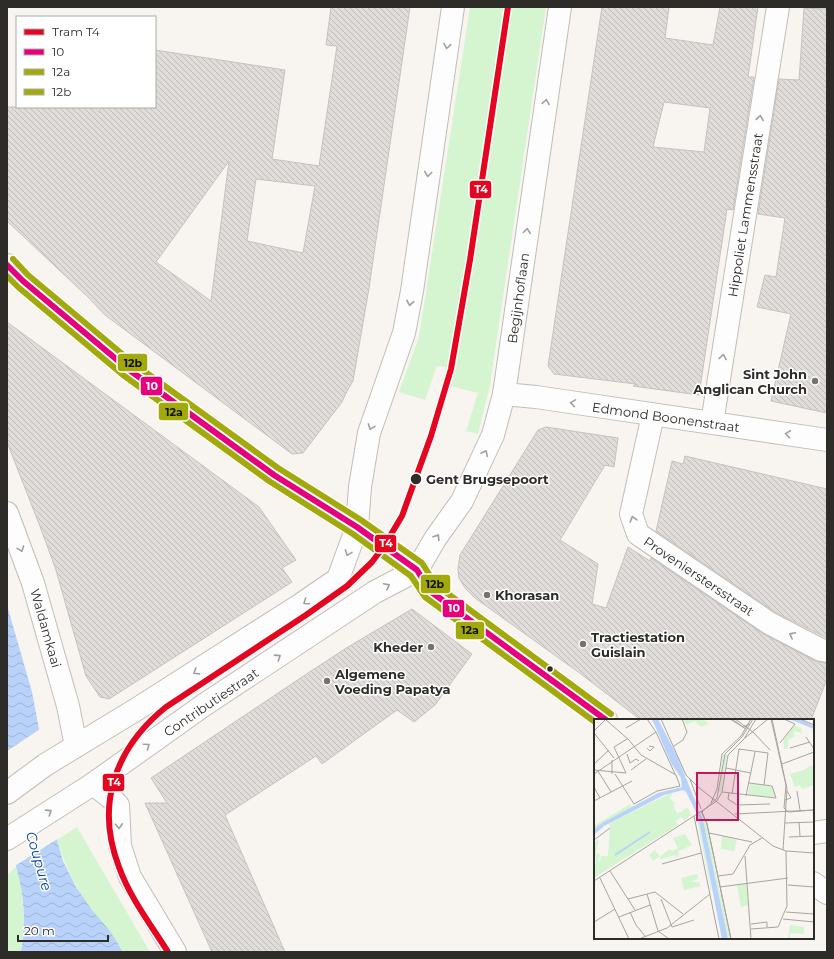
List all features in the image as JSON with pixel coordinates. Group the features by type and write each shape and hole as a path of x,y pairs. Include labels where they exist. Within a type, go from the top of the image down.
{"street":[{"path":"7,793 52,761 294,610 338,579 357,527 360,487 369,434 406,326 438,98 453,7"},
{"name":"Begijnhoflaan","path":"417,570 435,539 462,501 493,436 504,394 560,7"},
{"name":"Hippoliet Lammensstraat","path":"712,423 778,7"},
{"path":"7,265 128,369 274,475 357,527 417,570 430,591 605,719"},
{"name":"Edmond Boonenstraat","path":"504,394 536,397 827,440"},
{"name":"Provenierstersstraat","path":"653,415 631,514 638,534 769,624 821,650 827,651"},
{"name":"Waldamkaai","path":"7,513 33,583 68,706 76,746"},
{"name":"Contributiestraat","path":"7,839 92,784 204,705 375,592 417,570"},
{"path":"92,784 110,797 118,806 120,846 130,877 175,952"},
{"path":"814,833 827,831"},
{"path":"814,884 827,894"}],"green space":[{"path":"470,7 546,7 490,385 478,434 466,431 478,393 442,384 446,367 437,366 425,400 399,392 419,337"},
{"path":"77,827 150,952 123,952 75,885 57,840"},
{"path":"17,866 24,909 23,941 21,952 7,952 7,875"}],"water":[{"name":"Coupure","path":"7,605 32,692 57,840 63,861 76,887 92,910 110,931 123,952 21,952 24,908 20,882 7,840"}],"pier":[{"path":"40,729 42,733 59,838 15,866 7,845 7,751"}],"building":[{"path":"331,7 410,7 369,288 353,381 342,402 303,453 292,454 105,315 88,297 7,221 7,107 96,108 100,113 99,108 156,108 156,50 285,70 272,159 319,166 337,46 326,45","holes":["229,161 211,301 156,262","256,179 315,186 303,253 247,241"]},
{"path":"602,7 669,7 665,38 713,45 720,7 758,7 748,77 754,77 733,210 727,209 699,395 633,386 636,384 554,374 548,366","holes":["664,102 710,108 704,152 653,147"]},
{"path":"804,8 827,9 827,413 771,401 791,314 757,307 765,275 776,277 785,218 758,214 779,79 799,80"},
{"path":"7,322 259,507 296,560 282,568 292,582 109,699 100,697 86,676 56,570 7,442"},
{"path":"546,427 618,438 614,467 605,465 560,540 598,564 592,604 606,608 628,547 650,561 651,558 762,633 815,661 827,663 827,679 811,719 640,719 581,674 475,598 465,588 459,578 458,569 460,555 538,430"},
{"path":"685,456 827,489 827,638 775,612 656,531 672,461 683,464"},
{"path":"412,609 472,654 435,705 414,722 397,710 322,764 316,756 225,815 285,952 212,952 145,803 167,803 151,778 348,647"}],"tram line":[{"name":"T4","path":"168,952 129,890 119,867 112,844 109,822 110,800 114,779 122,759 148,723 166,707 306,615 347,586 372,562 384,546 402,516 431,436 451,369 470,260 508,7"}],"transit line":[{"name":"12b","path":"13,259 28,275 133,363 278,468 361,520 422,563 436,585 611,714"},
{"name":"10","path":"7,265 23,281 128,369 274,475 357,527 417,570 430,591 605,719"},
{"name":"12a","path":"7,276 18,287 123,375 269,481 353,534 411,576 425,597 594,721"}],"place":[{"name":"Sint John Anglican Church","path":"815,381"},
{"name":"Gent Brugsepoort","path":"416,479"},
{"name":"Khorasan","path":"487,595"},
{"name":"Tractiestation Guislain","path":"583,644"},
{"name":"Kheder","path":"431,647"},
{"name":"Algemene Voeding Papatya","path":"327,681"}]}
